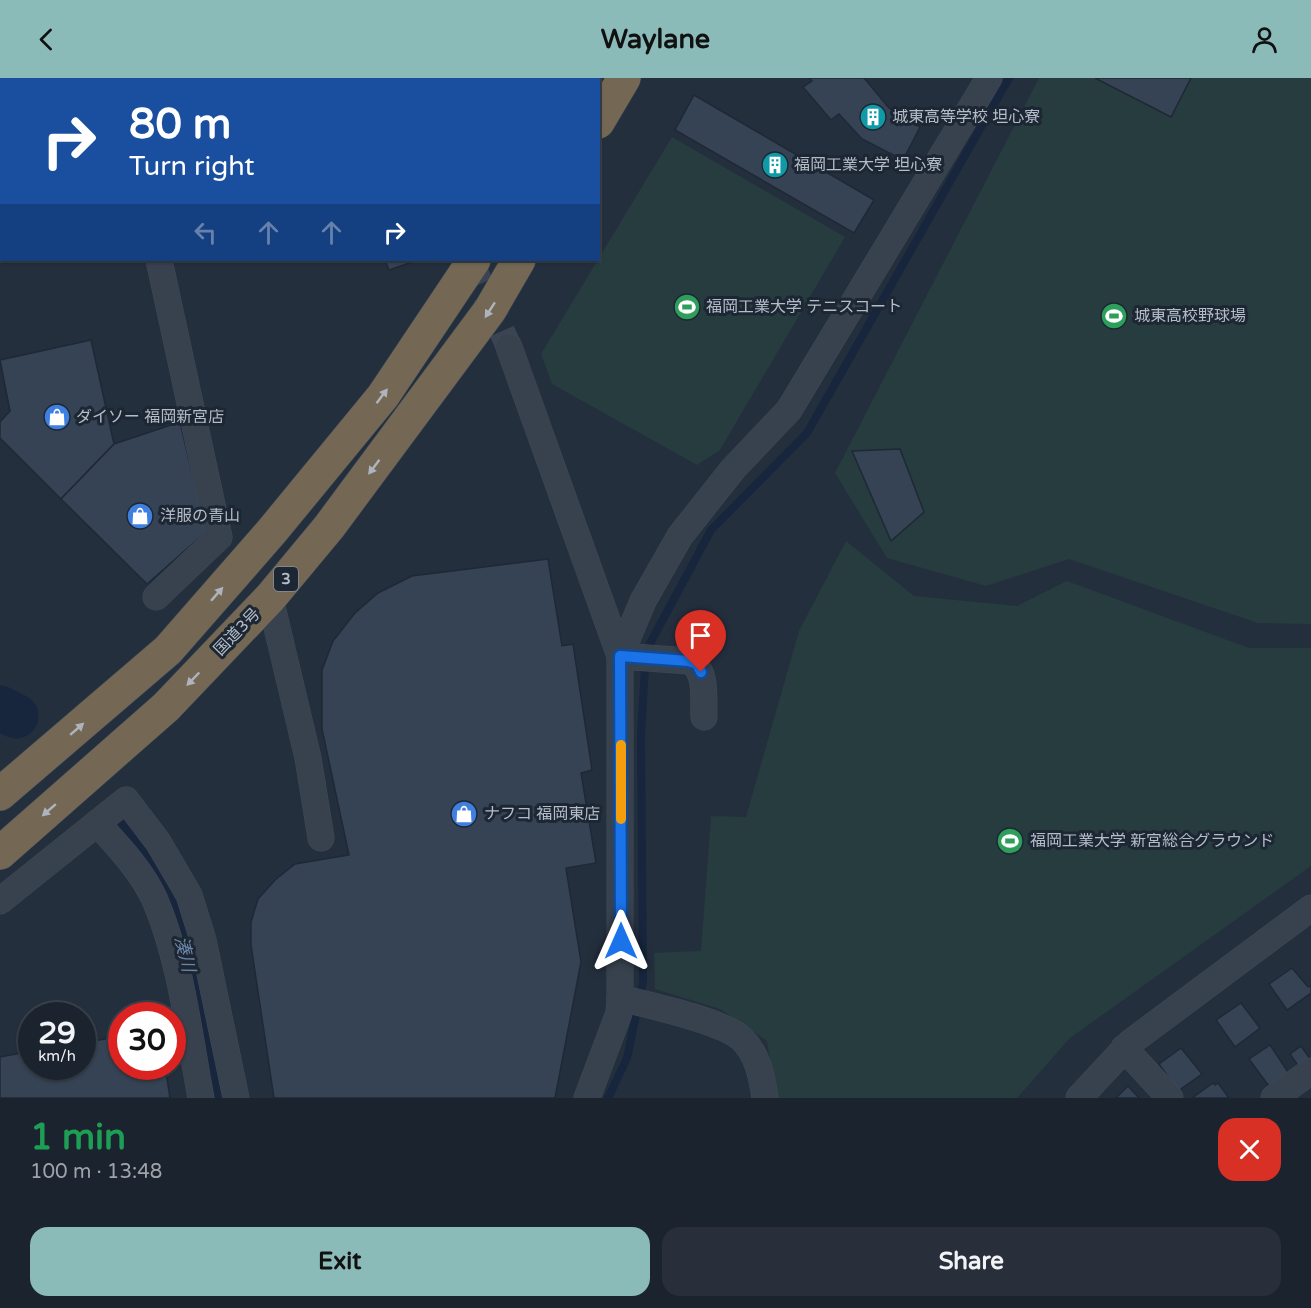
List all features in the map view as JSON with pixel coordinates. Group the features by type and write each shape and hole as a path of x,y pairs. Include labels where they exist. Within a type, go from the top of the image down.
{"highway":[{"path":"600,119 624,78"},
{"name":"3","path":"0,794 168,650 272,531 383,396 473,261"},
{"name":"国道3号","path":"0,853 166,707 270,598 329,527 483,319 518,261"},
{"path":"0,761 40,760"}],"street":[{"path":"620,656 643,601 680,536 733,469 789,410 988,78"},
{"path":"156,597 219,537 159,261"},
{"path":"509,347 620,656 619,1013 587,1098"},
{"path":"270,598 308,758 321,838"},
{"path":"620,656 689,661 697,664 701,672 704,717"},
{"path":"0,901 126,800 158,842 189,895 203,940 236,1098"},
{"path":"97,823 126,854 154,899 170,947 183,1000 201,1098"},
{"path":"1079,1098 1124,1048 1311,908"},
{"path":"620,998 708,1022 741,1038 751,1050 760,1070 765,1098"},
{"path":"1124,1048 1170,1098"},
{"path":"1274,1098 1311,1071"}],"green space":[{"name":"城東高校野球場","path":"1039,78 1311,78 1311,624 1258,623 1069,559 986,586 887,558 835,473"},
{"name":"福岡工業大学 テニスコート","path":"672,137 845,237 720,450 697,465 552,384 541,354 597,261 600,261 600,256"},
{"name":"福岡工業大学 新宮総合グラウンド","path":"846,541 914,596 1017,606 1067,581 1249,648 1311,648 1311,866 1070,1038 1017,1098 776,1098 767,1041 720,1009 655,989 654,953 701,951 711,816 746,817 799,631"}],"building":[{"name":"城東高等学校 坦心寮","path":"809,78 864,78 889,108 920,127 903,160 862,139 839,114 831,120 803,87 812,81"},
{"path":"1095,78 1191,78 1171,117"},
{"name":"福岡工業大学 坦心寮","path":"694,95 874,200 854,233 675,130"},
{"path":"385,261 415,261 389,270"},
{"name":"ダイソー 福岡新宮店","path":"91,340 114,444 61,499 0,438 0,422 10,411 0,360"},
{"name":"洋服の青山","path":"180,422 206,532 147,584 61,499 114,444"},
{"path":"900,449 924,512 891,541 852,451"},
{"name":"ナフコ 福岡東店","path":"548,559 562,646 573,644 592,770 581,773 596,863 566,868 581,962 555,1098 274,1098 251,945 251,922 258,899 275,880 295,864 349,855 322,729 322,670 333,641 355,613 378,593 412,576"},
{"path":"1292,968 1308,987 1311,986 1311,993 1287,1010 1269,984"},
{"path":"1241,1003 1260,1028 1235,1047 1216,1020"},
{"path":"108,1038 108,1080 167,1080 170,1098 0,1098 0,1057 18,1054 18,1080 96,1080 96,1041"},
{"path":"1270,1045 1290,1075 1271,1089 1249,1059"},
{"path":"1301,1046 1311,1060 1301,1070 1290,1054"},
{"path":"1181,1048 1202,1074 1178,1091 1159,1064"},
{"path":"1213,1083 1215,1085 1218,1083 1229,1098 1192,1098"},
{"path":"1128,1086 1139,1098 1116,1098"}],"waterway":[{"path":"608,1098 627,1058 643,982 641,734 646,651 711,530 807,433 1009,78"},
{"name":"湊川","path":"0,708 16,716"},
{"name":"湊川","path":"122,822 175,906 217,1098"}],"tunnel":[{"path":"470,261 509,347"}],"slow traffic":[{"path":"621,745 621,819"}],"place":[{"name":"城東高等学校 坦心寮","path":"873,117"},
{"name":"福岡工業大学 坦心寮","path":"775,165"},
{"name":"福岡工業大学 テニスコート","path":"687,307"},
{"name":"城東高校野球場","path":"1114,316"},
{"name":"ダイソー 福岡新宮店","path":"57,417"},
{"name":"洋服の青山","path":"140,516"},
{"name":"ナフコ 福岡東店","path":"464,814"},
{"name":"福岡工業大学 新宮総合グラウンド","path":"1010,841"}],"route":[{"path":"621,941 620,656 689,661 697,664 701,672"}]}
